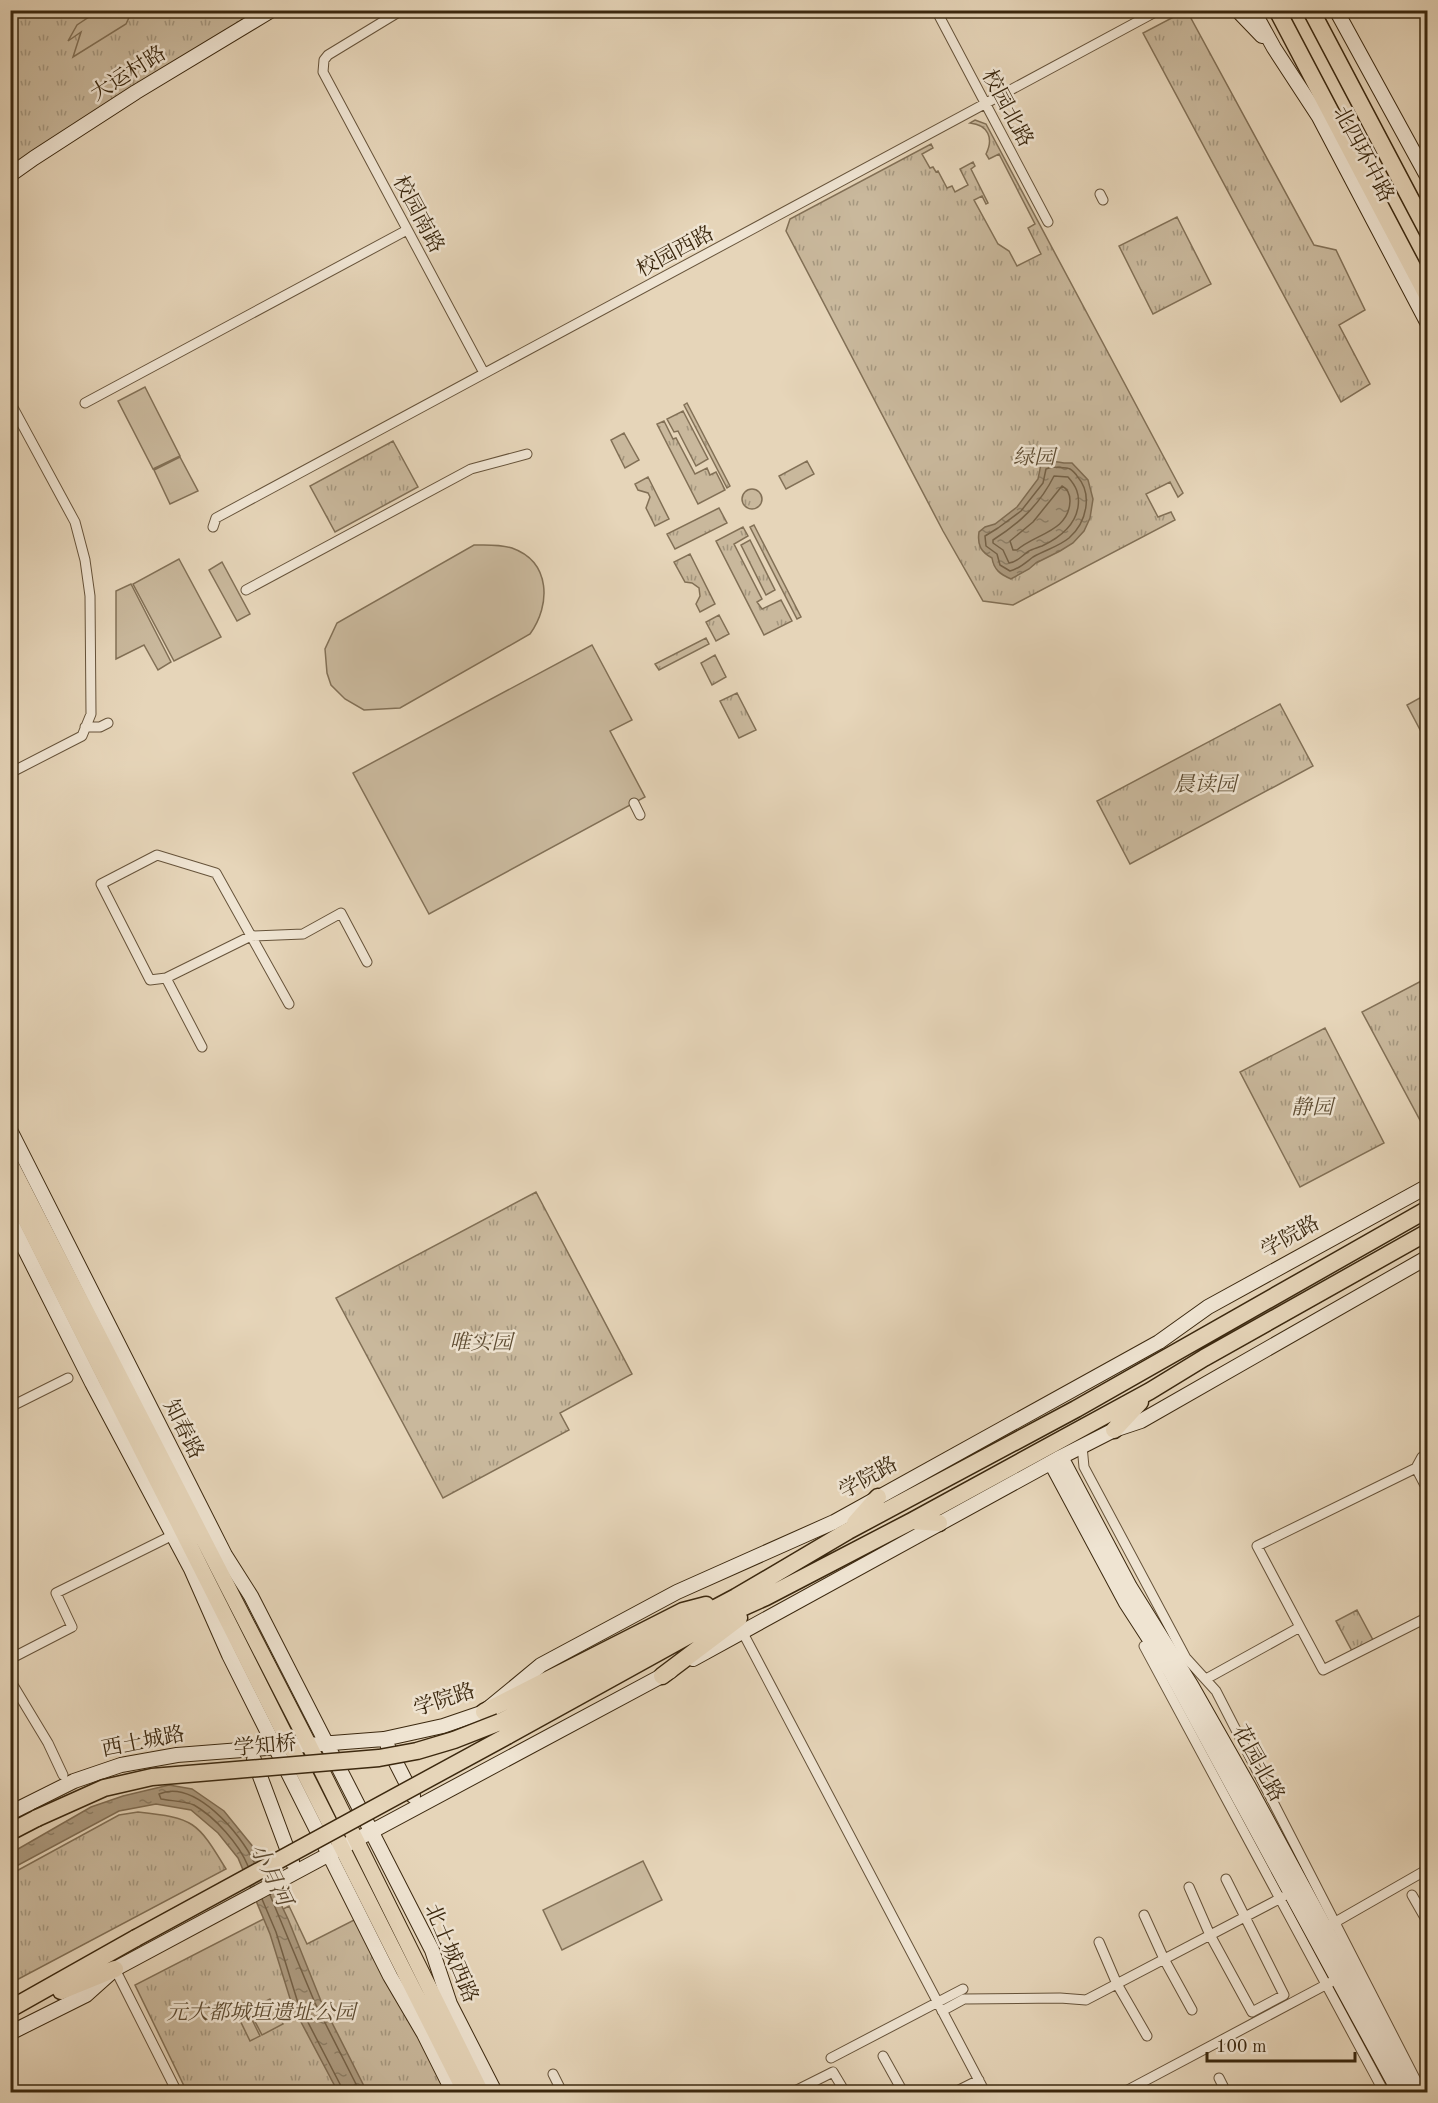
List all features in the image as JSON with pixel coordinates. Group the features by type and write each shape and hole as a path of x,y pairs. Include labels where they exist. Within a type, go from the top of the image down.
{"highway":[{"path":"1267,10 1300,50"},
{"name":"北四环中路","path":"1277,10 1428,297"},
{"name":"北四环中路","path":"1311,10 1428,232"},
{"path":"1320,10 1325,36"},
{"name":"学院路","path":"503,1729 848,1531 1076,1409 1428,1209"},
{"path":"10,2010 503,1729 912,1521 1150,1391 1204,1358 1428,1232"},
{"path":"1114,1430 1150,1391"},
{"path":"848,1531 878,1497"},
{"path":"912,1521 939,1523"},
{"path":"484,1712 683,1611 736,1597"},
{"path":"662,1676 766,1597"},
{"name":"学知桥","path":"10,1832 104,1788 152,1777 379,1758 503,1729"},
{"path":"10,2010 115,1969"}],"main road":[{"name":"知春路","path":"10,1163 356,1839"},
{"path":"10,1189 335,1850 465,2092"},
{"name":"北土城西路","path":"356,1839 481,2092"}],"street":[{"name":"大运村路","path":"10,176 136,92 272,10"},
{"name":"校园南路","path":"402,10 327,55 323,72 484,373"},
{"name":"校园北路","path":"936,10 1048,222"},
{"name":"校园西路","path":"213,527 216,518 1159,10"},
{"path":"1237,10 1274,48"},
{"name":"北四环中路","path":"1253,10 1274,48 1319,117 1428,324"},
{"path":"1336,10 1428,178"},
{"path":"1347,10 1363,58"},
{"path":"85,404 407,230"},
{"path":"10,402 75,522 85,560 90,596 91,666 91,714 82,736 10,773"},
{"path":"246,590 471,469 527,454"},
{"path":"86,727 100,727 108,723"},
{"path":"634,803 640,815"},
{"path":"288,1004 251,936 216,873 157,855 101,884 150,980 166,978 251,936 303,934 341,913 367,962"},
{"path":"166,978 202,1047"},
{"name":"知春路","path":"10,1130 225,1555 251,1596 370,1830"},
{"name":"学院路","path":"285,1748 384,1739 443,1726 484,1712 541,1665 677,1592 815,1531 878,1497 1159,1342 1208,1307 1428,1186"},
{"path":"10,1220 92,1383 191,1569 229,1655 285,1748"},
{"path":"10,2033 86,1995 115,1969 294,1874 370,1830 743,1633 1082,1446 1114,1430 1141,1421 1428,1257"},
{"path":"10,1407 68,1378"},
{"path":"1082,1446 1084,1467 1186,1658 1216,1691 1330,1925 1422,2092"},
{"path":"1428,1454 1422,1457 1416,1468 1257,1546 1323,1670 1428,1617"},
{"name":"花园北路","path":"1056,1460 1126,1603 1170,1671 1285,1896 1332,1981 1399,2092"},
{"name":"花园北路","path":"1056,1460 1130,1587 1191,1685 1330,1925 1414,2092"},
{"path":"1416,1468 1428,1491"},
{"path":"10,1659 72,1627 56,1593 173,1535"},
{"path":"1206,1679 1300,1627"},
{"path":"743,1633 985,2092"},
{"path":"831,2058 940,2006 964,1999 1086,2000 1285,1896 1144,1646"},
{"path":"10,1680 48,1743 63,1775"},
{"path":"384,1739 418,1806"},
{"name":"西土城路","path":"10,1813 74,1781 121,1765 177,1755 285,1748"},
{"path":"250,1751 294,1874"},
{"name":"北土城西路","path":"370,1830 432,1950 450,2004 495,2092"},
{"path":"335,1850 390,1976 424,2034 453,2092"},
{"path":"1330,1925 1428,1869"},
{"path":"1189,1887 1210,1935 1252,2012 1284,1995 1226,1879"},
{"path":"1412,1896 1428,1923"},
{"path":"1144,1915 1164,1959 1192,2010"},
{"path":"1099,1942 1117,1984 1147,2036"},
{"path":"115,1969 177,2092"},
{"path":"1124,2092 1332,1981 1384,2092"},
{"path":"940,2006 963,1989"},
{"path":"883,2056 903,2092"},
{"path":"793,2092 833,2072 845,2092"},
{"path":"553,2074 562,2092"},
{"path":"1219,2078 1226,2092"},
{"path":"955,2092 979,2080"}],"green space":[{"path":"10,11 262,11 11,167"},
{"path":"98,11 132,11 126,24 73,57 81,32 68,41 77,25"},
{"path":"1185,11 1314,245 1336,250 1365,310 1339,325 1370,384 1341,402 1143,33"},
{"name":"绿园","path":"975,120 986,124 1183,493 1178,497 1170,482 1146,494 1158,517 1171,512 1175,520 1013,605 983,601 943,531 786,231 790,219 931,144 933,148 922,154 930,168 933,167 936,172 938,171 947,188 952,186 955,192 968,185 960,169 973,162 975,166 971,169 988,203 986,204 982,196 974,200 998,244 1009,251 1017,266 1041,254 1028,228 1035,224 999,154 989,159 986,154 989,143 988,133 981,126 970,123"},
{"path":"1177,217 1211,284 1153,314 1119,246"},
{"path":"145,387 180,456 153,469 118,401"},
{"path":"687,403 730,486 727,488 684,405"},
{"path":"683,411 708,459 696,466 678,431 674,432 667,419"},
{"path":"664,421 695,474 707,468 710,475 716,472 725,490 698,504 657,424"},
{"path":"624,433 639,460 625,468 611,440"},
{"path":"393,441 418,487 335,532 310,486"},
{"path":"180,457 198,491 170,504 154,470"},
{"path":"807,461 814,474 786,489 779,476"},
{"path":"648,477 669,519 655,526 646,508 650,497 648,493 638,490 635,484"},
{"path":"752,489 759,492 762,499 759,506 752,509 745,506 742,499 745,492"},
{"path":"719,508 727,523 675,549 667,534"},
{"path":"754,525 801,617 797,619 750,527"},
{"path":"743,527 748,536 734,544 762,599 757,602 762,609 781,600 792,621 764,635 716,541"},
{"path":"750,540 775,590 766,595 741,545"},
{"path":"474,545 498,545 512,548 534,563 544,585 544,598 537,623 530,634 400,708 364,710 345,699 331,685 327,673 325,649 337,623"},
{"path":"690,554 715,604 700,612 696,604 700,596 699,588 692,583 685,582 674,562"},
{"path":"179,559 221,637 174,661 133,584"},
{"path":"222,562 250,614 237,621 209,570"},
{"path":"131,584 171,662 158,670 144,645 116,659 116,591"},
{"path":"719,615 729,634 716,641 706,622"},
{"path":"706,638 709,644 659,670 655,664"},
{"path":"592,645 632,720 610,731 645,797 429,914 353,773"},
{"path":"715,655 726,677 712,685 701,663"},
{"path":"737,693 756,730 739,738 720,701"},
{"path":"1427,694 1427,743 1407,705"},
{"name":"晨读园","path":"1280,704 1313,766 1130,864 1097,801"},
{"path":"1427,978 1428,1119 1421,1122 1362,1012"},
{"name":"静园","path":"1325,1028 1384,1143 1300,1187 1240,1072"},
{"name":"唯实园","path":"536,1192 632,1374 560,1413 569,1430 443,1498 336,1298"},
{"path":"1357,1610 1373,1640 1352,1651 1336,1621"},
{"path":"138,1812 171,1817 192,1825 208,1841 226,1869 11,1983 11,1874 119,1815"},
{"path":"643,1861 662,1900 562,1950 543,1910"},
{"name":"元大都城垣遗址公园","path":"289,1906 307,1944 360,1917 453,2092 187,2092 135,1985"},
{"path":"270,1999 283,2024 262,2035 249,2010"},
{"path":"244,2003 260,2036 250,2041 234,2008"}],"water":[{"path":"1052,461 1072,463 1088,480 1093,499 1090,518 1084,531 1073,543 1011,579 998,571 992,558 983,551 979,544 979,532 995,524 1017,507 1038,479 1041,464"},
{"path":"169,1785 192,1789 224,1811 254,1848 288,1919 321,2001 367,2092 338,2092 292,2005 270,1934 238,1858 218,1833 191,1810 156,1804 119,1811 11,1869 11,1853 91,1807 123,1796"}],"water label":[{"name":"小月河","path":"272,1874"}]}
